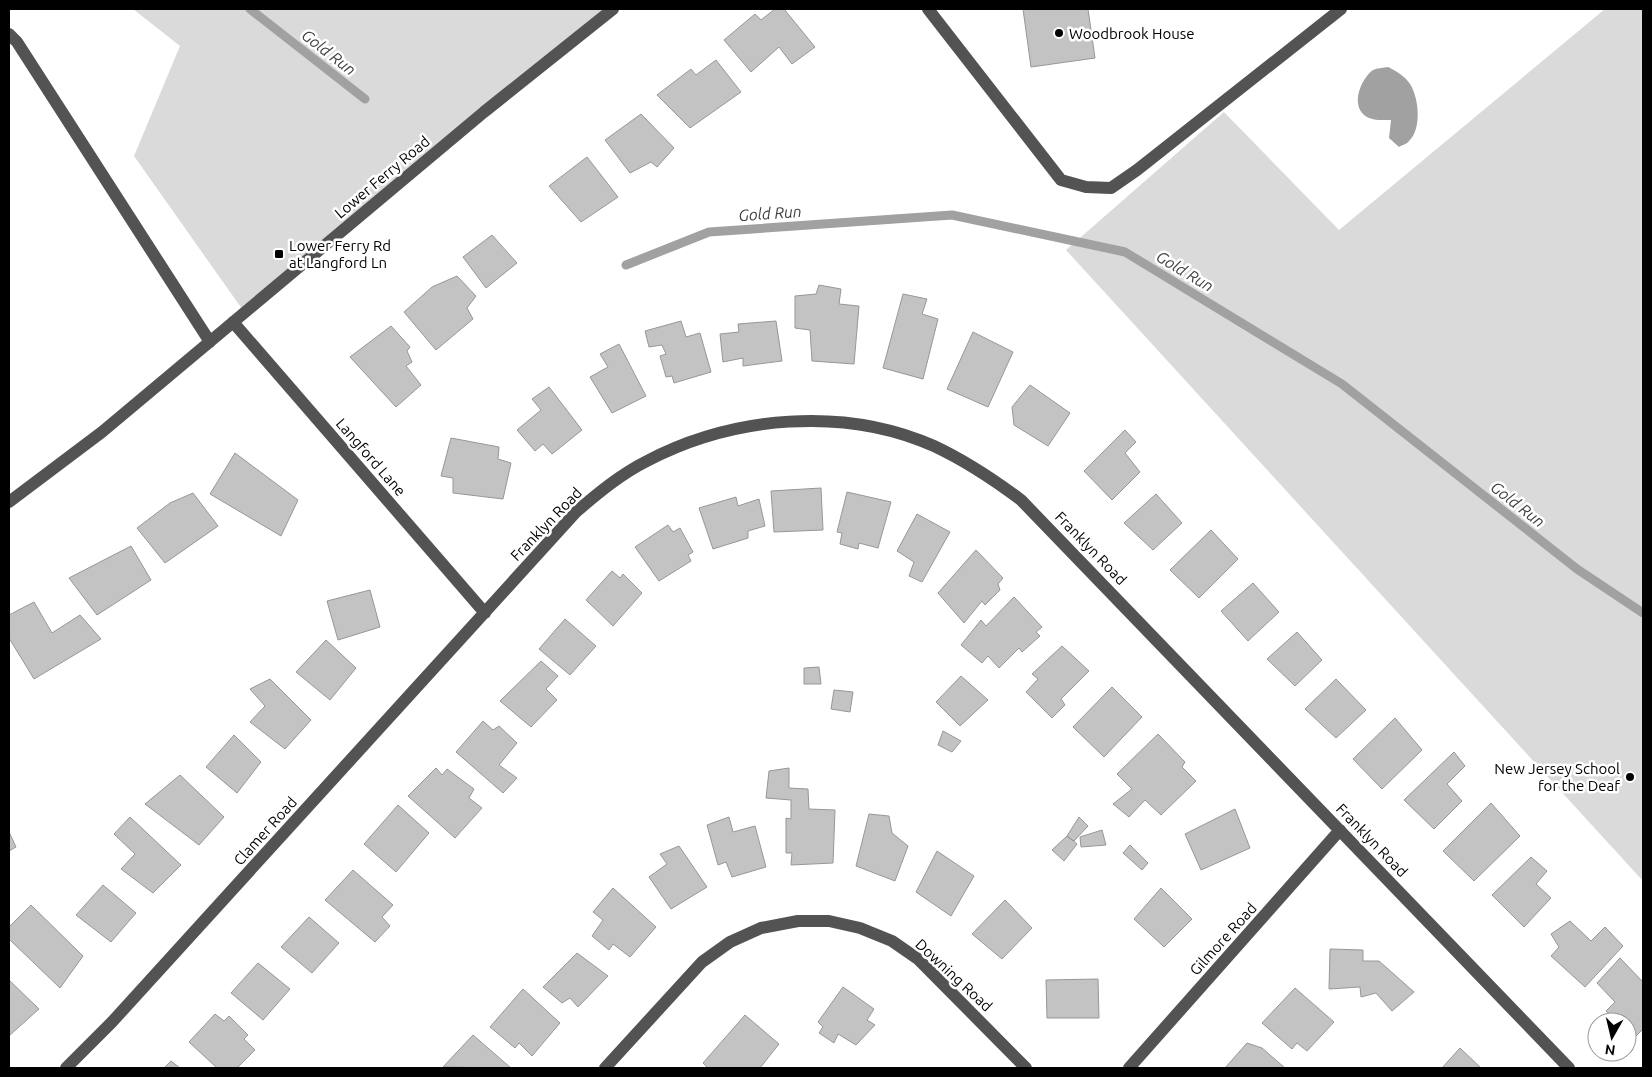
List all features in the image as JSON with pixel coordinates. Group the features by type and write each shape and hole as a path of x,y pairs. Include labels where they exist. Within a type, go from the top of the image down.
{"street":[{"name":"Lower Ferry Road","path":"9,502 102,432 477,118 613,9"},
{"path":"928,9 1061,180 1086,187 1111,188 1137,170 1341,9"},
{"path":"9,34 17,42 210,342"},
{"name":"Langford Lane","path":"233,322 485,613"},
{"name":"Franklyn Road","path":"485,613 576,512 646,462 682,444 732,429 784,421 836,422 882,430 932,446 979,469 1021,500 1569,1068"},
{"name":"Clamer Road","path":"66,1068 112,1022 485,613"},
{"name":"Gilmore Road","path":"1129,1068 1340,830"},
{"name":"Downing Road","path":"605,1068 702,962 730,942 761,928 798,921 829,921 860,928 892,941 918,959 1026,1068"}],"shaded area":[{"path":"133,9 606,9 247,316 134,156 180,46"},
{"path":"1605,9 1643,9 1643,881 1066,250 1224,112 1339,230"},
{"path":"1388,67 1408,81 1413,90 1417,105 1416,129 1413,136 1407,143 1399,147 1389,138 1391,120 1377,120 1367,117 1360,110 1358,104 1361,85 1369,74 1375,69"}],"building":[{"path":"775,9 784,9 815,47 792,64 779,47 751,72 724,40 755,14 761,20"},
{"name":"Woodbrook House","path":"1023,9 1088,9 1095,58 1031,67"},
{"path":"716,60 741,92 690,128 657,95 691,69 696,75"},
{"path":"641,114 674,148 657,167 651,162 630,173 605,140"},
{"path":"587,157 618,197 581,222 549,186"},
{"path":"492,235 517,263 486,288 463,257"},
{"path":"457,276 476,296 467,308 473,319 436,350 404,312 432,287"},
{"path":"819,285 841,289 839,304 859,306 854,364 812,361 810,330 795,328 795,296 816,294"},
{"path":"903,294 927,299 922,314 938,319 923,379 883,368"},
{"path":"681,321 686,337 700,333 711,372 674,383 672,376 666,377 660,356 666,354 662,345 649,347 645,331"},
{"path":"776,321 782,361 743,366 743,358 723,362 720,334 739,332 738,324"},
{"path":"391,326 410,347 407,351 412,362 406,366 421,385 396,407 350,357"},
{"path":"973,332 1013,352 988,407 947,389"},
{"path":"619,344 646,396 612,413 590,377 608,367 600,354"},
{"path":"1030,385 1070,413 1048,446 1014,425 1012,407"},
{"path":"549,387 582,430 552,454 543,444 535,451 517,430 541,410 532,399"},
{"path":"1125,430 1136,442 1125,453 1140,472 1112,500 1084,471"},
{"path":"451,438 499,447 498,459 511,463 503,499 453,493 453,478 441,476"},
{"path":"235,453 298,500 281,536 210,494"},
{"path":"821,488 823,530 774,532 771,491"},
{"path":"847,492 891,502 878,548 859,543 858,549 840,544 842,533 837,532"},
{"path":"193,493 218,526 165,563 137,528 170,503"},
{"path":"1156,494 1182,523 1153,550 1124,523"},
{"path":"736,497 738,506 759,499 765,526 748,531 748,538 713,549 699,508"},
{"path":"917,514 950,532 922,582 909,576 914,562 897,551"},
{"path":"668,525 673,532 680,528 693,552 688,555 691,561 659,581 635,547"},
{"path":"1211,530 1238,559 1199,598 1170,570"},
{"path":"131,546 151,580 97,615 69,578"},
{"path":"976,550 1003,578 998,584 1000,590 985,605 982,601 964,623 938,593"},
{"path":"612,571 620,578 623,574 642,593 613,626 586,600"},
{"path":"1253,583 1279,612 1248,641 1221,611"},
{"path":"370,590 380,627 338,640 327,601"},
{"path":"1014,597 1042,627 1036,632 1040,636 1022,652 1019,648 999,668 988,656 982,663 961,645 981,620 986,626"},
{"path":"34,602 52,633 80,615 101,639 34,679 9,638 9,615"},
{"path":"565,619 596,646 570,675 539,649"},
{"path":"1297,632 1322,660 1295,686 1267,659"},
{"path":"326,640 356,668 330,700 296,672"},
{"path":"1062,646 1089,671 1061,699 1065,705 1052,718 1026,692 1038,679 1032,674"},
{"path":"541,661 558,676 546,689 557,700 531,727 500,701"},
{"path":"819,667 821,684 804,684 804,668"},
{"path":"961,676 988,700 960,726 936,702"},
{"path":"270,679 311,720 285,749 250,722 265,706 250,689"},
{"path":"1336,679 1366,710 1336,738 1305,709"},
{"path":"1112,687 1142,717 1104,757 1073,727"},
{"path":"834,690 853,692 850,712 831,709"},
{"path":"1395,718 1422,750 1382,789 1353,759"},
{"path":"483,721 493,730 499,726 517,743 499,765 517,778 503,793 456,752"},
{"path":"943,731 961,741 952,752 938,745"},
{"path":"1158,734 1185,762 1182,767 1196,781 1161,815 1145,800 1129,817 1113,804 1132,789 1117,774"},
{"path":"234,735 261,762 237,793 206,767"},
{"path":"1454,752 1465,766 1447,784 1462,801 1434,829 1404,800"},
{"path":"436,768 442,775 447,769 474,789 469,798 482,808 455,838 408,796"},
{"path":"789,768 789,788 808,789 809,809 835,810 833,863 791,865 792,853 786,853 786,818 791,819 791,800 766,798 769,771"},
{"path":"180,775 224,817 199,845 145,804"},
{"path":"1491,803 1520,836 1474,881 1443,851"},
{"path":"398,805 429,833 396,872 364,844"},
{"path":"1235,809 1250,848 1201,870 1185,834"},
{"path":"869,814 889,816 892,833 908,846 895,881 856,866"},
{"path":"130,817 181,865 153,893 121,869 135,854 114,834"},
{"path":"729,817 733,832 755,826 766,867 732,877 726,862 718,865 707,825"},
{"path":"1079,817 1088,826 1074,841 1067,836"},
{"path":"1102,830 1106,845 1081,847 1080,837"},
{"path":"9,832 16,847 9,851"},
{"path":"1067,836 1077,844 1064,861 1052,850"},
{"path":"1130,845 1148,863 1142,870 1123,853"},
{"path":"679,846 707,887 671,909 649,877 667,864 660,854"},
{"path":"937,851 974,876 951,916 916,892"},
{"path":"1531,857 1547,871 1536,884 1551,898 1524,927 1492,895"},
{"path":"353,870 393,905 382,917 390,926 375,942 325,900"},
{"path":"103,885 136,913 111,942 76,915"},
{"path":"613,888 656,927 630,957 613,944 609,950 592,936 603,920 593,912"},
{"path":"1161,888 1192,919 1164,947 1134,919"},
{"path":"1005,900 1032,928 1002,959 972,934"},
{"path":"31,905 83,956 60,988 9,939 9,927"},
{"path":"309,917 339,943 312,973 281,947"},
{"path":"1570,921 1591,941 1605,927 1623,946 1585,987 1551,956 1559,947 1551,934"},
{"path":"1330,949 1363,950 1363,961 1379,961 1414,992 1392,1011 1376,993 1361,997 1360,987 1329,989"},
{"path":"577,953 608,976 578,1007 570,998 562,1003 543,987"},
{"path":"1620,958 1643,982 1643,1029 1637,1035 1637,1012 1607,1012 1615,1002 1597,983"},
{"path":"258,963 290,989 263,1020 231,993"},
{"path":"1098,979 1099,1018 1047,1018 1046,980"},
{"path":"9,980 39,1009 10,1035 9,1034"},
{"path":"843,987 874,1009 867,1020 875,1025 856,1045 838,1034 834,1043 819,1033 823,1027 818,1022"},
{"path":"1295,988 1334,1022 1307,1051 1297,1043 1292,1049 1262,1023"},
{"path":"523,989 560,1023 532,1056 519,1043 515,1048 490,1027"},
{"path":"215,1014 224,1021 229,1016 248,1035 244,1039 255,1050 237,1068 217,1068 189,1042"},
{"path":"745,1015 779,1044 760,1068 708,1068 703,1063"},
{"path":"473,1035 511,1068 443,1067"},
{"path":"1247,1043 1262,1048 1285,1068 1225,1068"},
{"path":"1460,1048 1481,1068 1442,1068"},
{"path":"171,1061 180,1068 164,1068"}],"waterway":[{"name":"Gold Run","path":"250,9 365,99"},
{"name":"Gold Run","path":"626,265 709,232 952,215 1125,252 1342,384 1577,569 1643,613"}],"place":[{"name":"Woodbrook House","path":"1059,33"},
{"name":"Lower Ferry Rd at Langford Ln","path":"279,254"},
{"name":"New Jersey School for the Deaf","path":"1630,777"}]}
